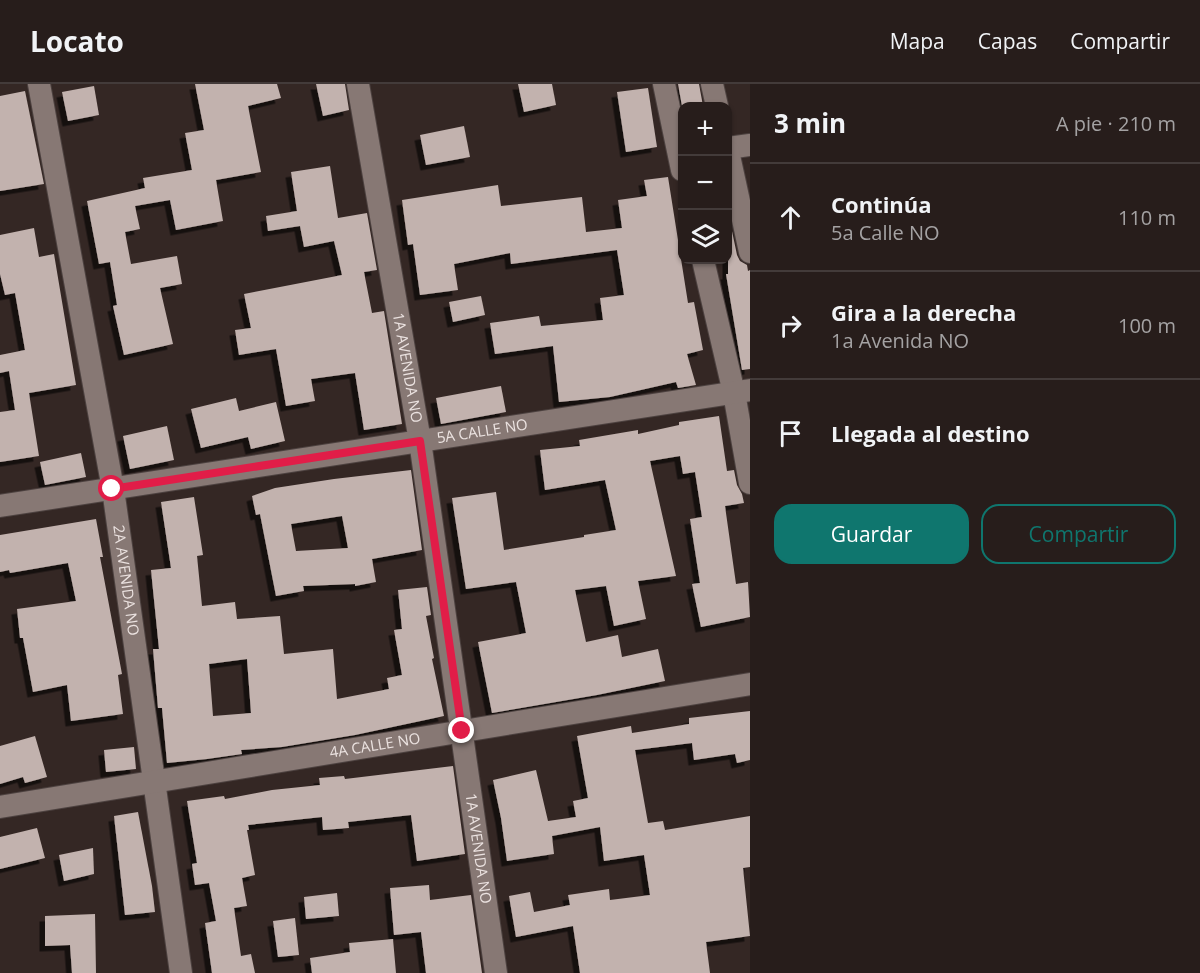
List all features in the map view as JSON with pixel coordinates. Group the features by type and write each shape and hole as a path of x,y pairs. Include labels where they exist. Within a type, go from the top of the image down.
{"street":[{"name":"2A AVENIDA NO","path":"39,84 112,489 181,973"},
{"name":"1A AVENIDA NO","path":"358,84 420,441 496,973"},
{"path":"664,84 679,156"},
{"path":"712,84 716,102"},
{"path":"732,149 750,145"},
{"path":"730,156 747,218 750,252"},
{"path":"704,264 742,392 750,483"},
{"name":"5A CALLE NO","path":"0,506 742,392"},
{"name":"4A CALLE NO","path":"0,807 750,684"}],"building":[{"path":"195,84 277,84 281,98 248,106 261,172 216,180 223,221 176,230 170,200 135,206 140,229 125,232 131,264 177,256 182,284 160,288 173,344 124,355 113,306 117,305 110,262 99,264 87,201 145,188 143,178 192,170 185,133 204,130"},
{"path":"316,84 345,84 349,110 323,116"},
{"path":"518,84 552,84 556,105 524,112"},
{"path":"678,84 699,84 702,102 681,102"},
{"path":"94,86 99,115 68,121 62,92"},
{"path":"648,88 657,147 626,152 617,92"},
{"path":"25,91 44,184 0,191 0,96"},
{"path":"464,126 470,157 426,165 420,135"},
{"path":"330,166 338,218 367,213 377,270 364,272 372,313 384,311 402,424 364,430 355,373 311,379 315,401 286,406 276,349 239,355 235,330 251,328 244,294 342,275 334,241 304,247 300,226 268,231 266,216 297,211 291,172"},
{"path":"668,177 678,240 678,264 682,264 688,303 694,302 703,350 687,354 696,385 678,388 676,382 610,397 559,402 553,346 495,354 490,323 539,316 541,326 603,320 600,298 624,295 617,250 511,264 510,253 454,264 458,290 420,295 413,244 408,245 402,200 498,185 501,206 582,197 586,232 622,228 618,200 647,196 644,180"},
{"path":"34,228 39,257 54,254 76,385 29,393 39,456 0,462 0,412 15,410 9,371 0,373 0,355 25,350 15,293 5,295 0,274 0,235"},
{"path":"732,231 737,255 740,261 747,265 748,271 750,270 750,369 742,370 726,274 728,274 728,264 732,264"},
{"path":"481,296 485,315 453,322 449,302"},
{"path":"501,386 506,412 441,424 436,398"},
{"path":"236,398 239,411 276,402 285,441 251,449 248,437 201,448 191,409"},
{"path":"719,416 727,471 734,470 744,503 725,506 736,584 748,582 750,617 701,627 692,584 700,583 690,519 702,517 695,472 683,474 680,456 650,461 676,576 638,581 646,619 614,626 606,586 575,590 586,642 618,635 622,657 658,649 665,681 492,713 478,642 526,633 516,582 466,589 452,498 496,492 504,550 616,530 605,480 545,490 540,450 580,446 579,440 638,430 638,434 679,425 679,422"},
{"path":"167,426 174,460 130,469 123,436"},
{"path":"81,453 86,477 45,485 40,462"},
{"path":"411,470 422,550 372,559 376,582 355,586 355,584 303,586 304,591 276,596 260,514 256,515 252,496 275,488","holes":["342,516 348,548 296,551 291,524"]},
{"path":"194,497 203,555 197,556 202,606 235,602 237,619 280,616 284,654 333,649 337,699 389,689 387,678 402,675 394,630 402,629 398,590 427,587 431,615 426,616 444,716 355,735 282,747 241,750 242,754 167,763 162,708 158,708 153,649 159,649 151,570 171,568 161,502","holes":["247,659 251,713 213,716 209,664"]},
{"path":"96,519 103,557 100,557 122,674 118,675 123,714 71,721 67,685 33,692 23,638 20,638 17,609 76,601 68,563 10,573 9,570 0,572 0,535"},
{"path":"750,711 750,760 737,763 735,754 694,760 692,743 635,750 648,823 663,821 665,830 750,816 750,867 743,868 750,936 706,942 710,973 580,973 573,926 516,937 509,896 530,892 534,912 570,905 568,895 609,889 610,900 650,895 644,855 604,861 600,827 552,836 554,854 507,861 493,780 536,770 548,821 576,817 573,801 588,798 577,736 631,726 632,733 689,724 689,718"},
{"path":"35,736 47,777 25,783 23,777 0,784 0,746"},
{"path":"134,747 136,769 106,772 104,750"},
{"path":"453,766 465,854 417,861 411,815 348,822 349,828 323,830 322,817 248,825 255,875 242,878 247,906 234,908 241,956 251,954 255,973 212,973 205,923 216,921 209,883 195,885 192,864 197,863 187,801 224,796 225,799 272,790 320,785 319,778 344,776 345,779"},
{"path":"138,812 155,912 125,915 114,816"},
{"path":"37,828 45,858 0,869 0,837"},
{"path":"93,848 94,874 64,881 59,855"},
{"path":"429,885 430,900 471,895 482,973 426,973 421,932 394,935 390,888"},
{"path":"337,893 339,916 306,919 304,897"},
{"path":"95,914 96,973 72,973 70,945 45,946 45,916"},
{"path":"295,918 299,955 278,957 273,921"},
{"path":"393,939 396,973 312,973 310,958 350,952 349,943"}],"route":[{"path":"112,489 420,441 462,731"}]}
